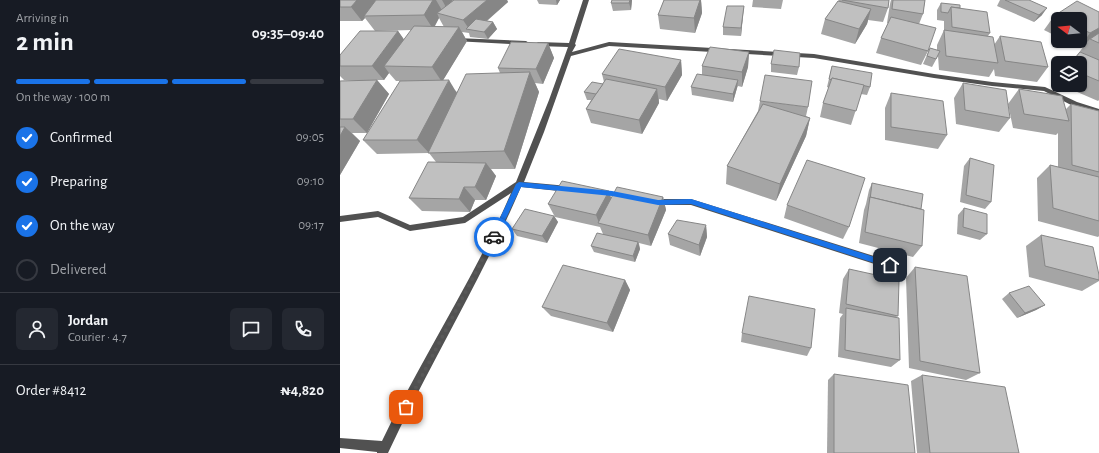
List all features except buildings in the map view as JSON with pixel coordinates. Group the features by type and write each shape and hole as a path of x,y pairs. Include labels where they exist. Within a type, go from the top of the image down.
{"street":[{"path":"340,443 383,450 483,260 519,184 570,54 586,0"},
{"path":"449,39 573,45"},
{"path":"570,54 609,44 814,56 934,76 1045,89 1075,104 1099,112"},
{"path":"340,219 378,214 410,228 465,220 519,184 574,189"},
{"path":"643,199 658,202 691,202 890,265"}],"way so far":[{"path":"406,407 494,237"}],"route":[{"path":"494,237 519,184 612,193 658,202 691,202 890,265"}]}
